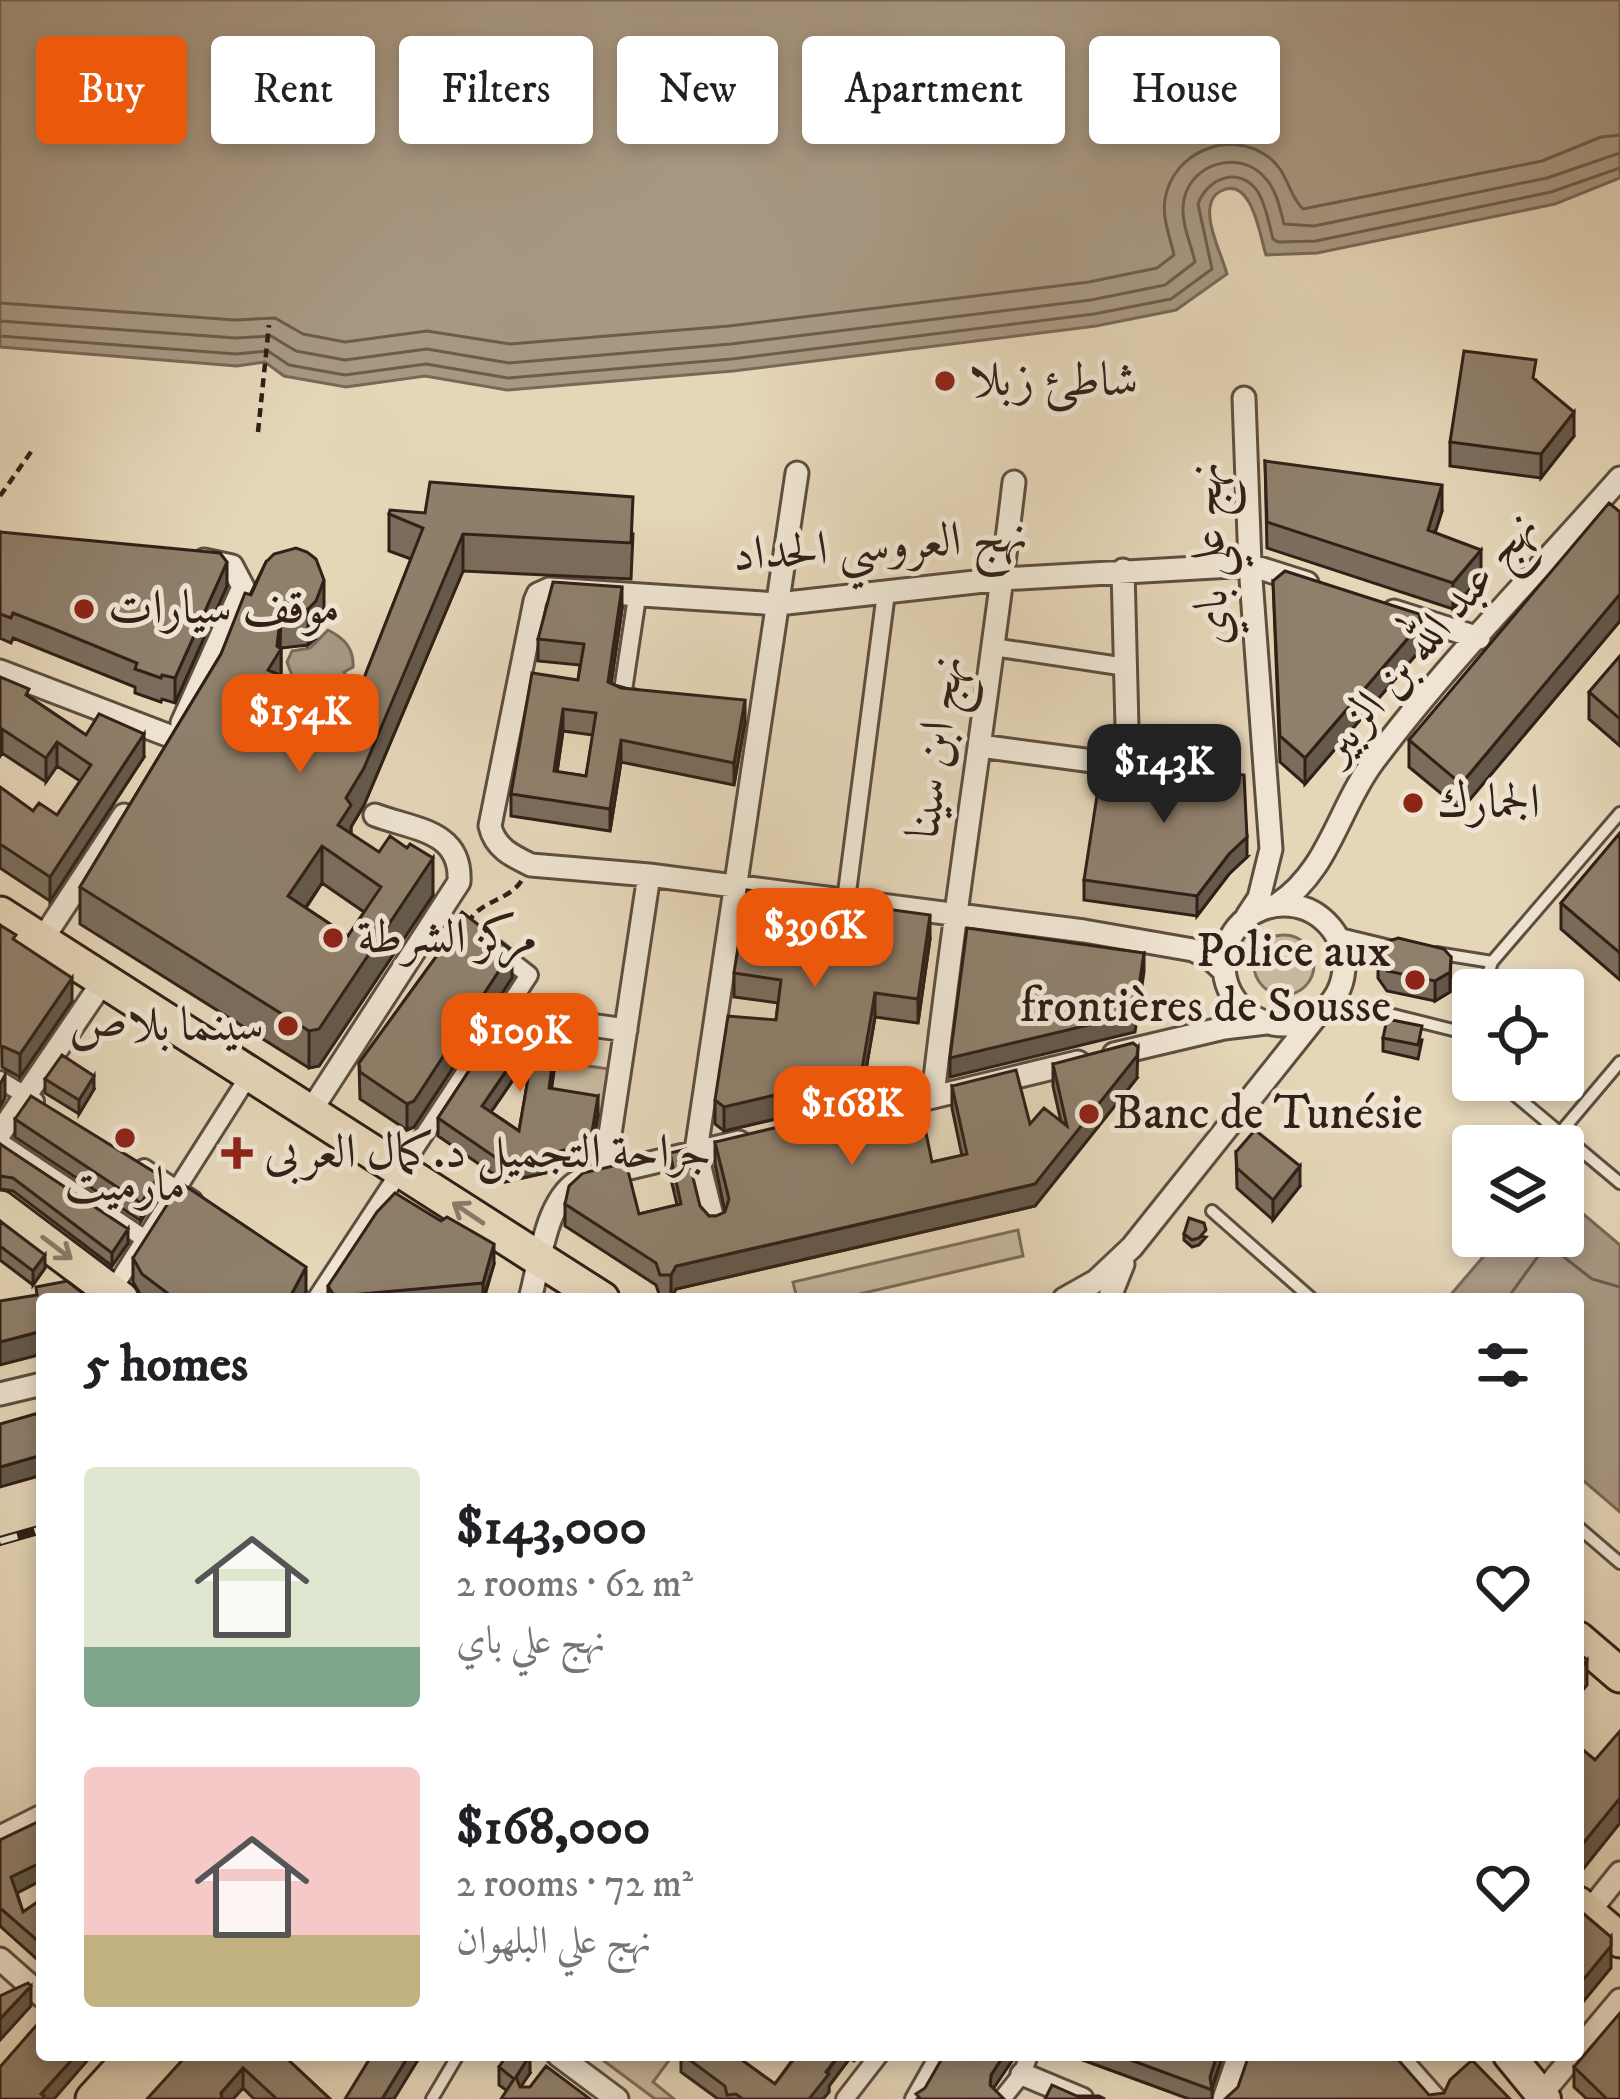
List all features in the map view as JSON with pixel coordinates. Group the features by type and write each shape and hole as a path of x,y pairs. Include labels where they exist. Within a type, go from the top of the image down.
{"main road":[{"path":"0,914 592,1293"},
{"path":"0,1208 110,1293"},
{"path":"1584,1644 1620,1675"},
{"path":"1584,1909 1620,1940"},
{"path":"1514,2061 1543,2097"},
{"path":"93,2099 124,2069"}],"street":[{"name":"نهج علي باي","path":"1244,398 1256,782 1271,849 1259,898 1247,916"},
{"path":"714,1223 696,1151 735,888 748,710 778,604 797,473"},
{"name":"نهج عبد الله بن الزبير","path":"1278,904 1302,886 1321,862 1354,788 1403,722 1620,478"},
{"name":"نهج ابن سينا","path":"933,1096 953,916 1014,482"},
{"path":"0,670 169,747 243,586 238,572 225,562 173,556"},
{"name":"نهج العروسي الحداد","path":"531,865 500,847 490,826 536,597 548,589 778,604 1003,579 1250,566 1334,592"},
{"path":"1124,570 1128,766"},
{"path":"846,900 886,593"},
{"path":"637,597 622,697 645,700"},
{"path":"1375,605 1479,638"},
{"path":"993,647 1126,667"},
{"path":"980,746 1152,769"},
{"path":"42,940 139,794"},
{"path":"310,1112 459,882 456,852 447,841 375,815"},
{"path":"1075,1293 1096,1281 1132,1247 1268,1081 1342,981 1342,948 1322,896 1321,862"},
{"path":"531,865 846,900 1192,950 1224,971 1242,1009 1270,1024"},
{"path":"604,1174 649,875"},
{"path":"1224,971 1232,935 1247,916 1278,904 1309,909 1334,931"},
{"path":"305,1275 320,1293 530,975 466,926"},
{"path":"1192,950 1232,935"},
{"path":"104,980 36,1101 0,1137 145,1238"},
{"path":"866,1113 1224,1028 1290,1025 1322,1011"},
{"path":"506,1013 626,1030"},
{"path":"1268,1081 1270,1024"},
{"path":"116,1293 145,1238 250,1074"},
{"path":"0,1080 36,1101"},
{"path":"532,1293 561,1192 574,1182 758,1138"},
{"path":"121,1154 214,1214"},
{"path":"1112,1293 1132,1247"},
{"path":"0,1394 36,1385"},
{"path":"0,1837 36,1819"},
{"path":"1584,1907 1620,1873"},
{"path":"0,1959 32,1989"},
{"path":"1584,2043 1620,2000"},
{"path":"554,2061 617,2099"},
{"path":"844,2099 874,2061"},
{"path":"914,2099 936,2061"},
{"path":"1224,2099 1236,2061"},
{"path":"1401,2061 1436,2099"},
{"path":"1543,2097 1570,2061"},
{"path":"1002,2099 1025,2064 1049,2093 1082,2099"}],"lane":[{"path":"1490,969 1620,813"},
{"path":"1334,931 1409,949"},
{"path":"1430,952 1492,962"},
{"path":"1322,1011 1361,1007 1452,1027"},
{"path":"1567,1125 1620,1062"},
{"path":"1522,1101 1550,1125"},
{"path":"1584,1153 1620,1184"},
{"path":"1212,1211 1305,1293"},
{"path":"1584,1532 1620,1563"},
{"path":"431,2099 454,2061"}],"path":[{"path":"258,432 269,325"},
{"path":"0,496 33,448"},
{"path":"466,926 477,908 514,893 531,865"}],"shaded area":[{"path":"1284,935 1305,944 1314,965 1305,986 1284,995 1263,986 1254,965 1263,944"},
{"path":"554,1061 609,1069 603,1115 549,1107"},
{"path":"1018,1230 1023,1256 864,1293 796,1293 793,1282"},
{"path":"604,2061 669,2061 653,2082 674,2099 655,2099"}],"water":[{"path":"0,0 1620,0 1620,178 1555,204 1317,253 1266,255 1247,199 1232,188 1221,191 1212,200 1210,215 1227,274 1176,310 1096,326 733,371 507,390 425,376 346,387 284,376 265,362 237,366 0,347"},
{"path":"328,630 347,644 353,667 344,672 348,679 339,690 323,696 296,686 287,662 292,651 310,648"},
{"path":"1584,1215 1620,1245 1620,1512 1584,1481 1584,1293 1452,1293 1483,1257 1584,1257"}],"building":[{"path":"1464,351 1536,360 1533,378 1574,412 1541,454 1450,442"},
{"path":"1265,461 1442,485 1428,530 1481,550 1453,583 1267,522"},
{"path":"430,482 633,497 631,543 463,534 364,768 346,798 351,805 338,825 379,852 390,836 433,858 319,1029 309,1031 80,887 221,654 245,593 251,595 266,562 274,554 296,548 316,559 324,580 308,609 281,612 277,646 281,649 268,670 353,706 423,528 389,514 390,510 425,513","holes":["322,846 381,887 348,936 288,896"]},
{"path":"1609,503 1620,512 1620,594 1461,784 1409,740"},
{"path":"0,532 220,553 227,562 175,678 161,678 135,669 137,663 49,627 13,613 11,618 0,614"},
{"path":"1285,571 1419,614 1421,623 1305,758 1280,736 1273,581"},
{"path":"553,582 622,587 608,682 621,688 745,700 734,763 621,740 610,809 511,794 532,673 578,680 584,644 538,639","holes":["563,709 596,713 586,776 554,771"]},
{"path":"1620,656 1620,719 1589,692"},
{"path":"0,677 29,689 26,695 86,735 99,714 144,734 50,877 0,844 0,787 33,811 39,803 57,815 91,765 57,742 46,758 0,732"},
{"path":"1103,757 1244,775 1247,837 1197,896 1084,880"},
{"path":"1620,833 1620,953 1561,903"},
{"path":"747,890 930,915 918,999 875,993 861,1075 724,1107 715,1100 728,1016 776,1020 781,980 734,973"},
{"path":"462,912 512,951 414,1101 407,1104 360,1072 359,1063 436,957"},
{"path":"0,925 72,978 20,1054 0,1045"},
{"path":"967,928 1144,953 1135,1014 950,1058"},
{"path":"1398,938 1444,949 1451,957 1450,972 1435,981 1387,971 1378,958 1383,943"},
{"path":"509,1010 559,1017 549,1088 598,1096 590,1144 505,1164 438,1118","holes":["537,1026 519,1131 482,1106"]},
{"path":"1387,1019 1422,1026 1418,1045 1383,1038"},
{"path":"1133,1043 1138,1047 1137,1056 1035,1184 676,1266 671,1275 660,1275 656,1263 565,1204 569,1186 583,1173 626,1163 639,1214 681,1204 670,1153 686,1149 700,1206 709,1216 716,1216 725,1212 729,1199 715,1142 918,1094 932,1162 967,1154 952,1086 1016,1070 1030,1124 1044,1108 1067,1126 1053,1064"},
{"path":"62,1055 94,1076 79,1100 45,1079"},
{"path":"31,1096 159,1175 141,1203 15,1119"},
{"path":"1255,1130 1300,1166 1273,1200 1237,1168 1236,1152"},
{"path":"0,1144 128,1229 112,1253 13,1178 0,1176"},
{"path":"181,1183 306,1267 292,1293 167,1293 142,1274 133,1258"},
{"path":"395,1193 441,1221 447,1217 494,1244 483,1283 332,1293 328,1286"},
{"path":"1189,1218 1204,1223 1206,1230 1199,1238 1192,1240 1184,1234"},
{"path":"0,1221 45,1255 33,1271 0,1246"},
{"path":"67,1281 83,1293 37,1293 36,1287"},
{"path":"36,1295 36,1333 0,1342 0,1301"},
{"path":"36,1414 36,1457 0,1467 0,1424"},
{"path":"1620,1731 1620,1798 1584,1842 1584,1751 1595,1760"},
{"path":"36,1823 36,1865 11,1877 23,1912 36,1903 36,1939 0,1908 0,1840"},
{"path":"1584,1914 1611,1937 1611,1946 1584,1979"},
{"path":"28,1983 31,1986 0,2019 0,1996"},
{"path":"1620,2013 1620,2099 1607,2099 1574,2067 1584,2061"},
{"path":"36,2026 36,2061 71,2061 41,2094 42,2099 0,2099 0,2067"},
{"path":"182,2061 289,2061 330,2099 277,2099 243,2068 221,2093 222,2099 147,2099"},
{"path":"368,2061 405,2061 382,2099 345,2099"},
{"path":"503,2061 526,2061 516,2077 520,2087 530,2087 546,2066 590,2099 501,2099 514,2079 499,2067"},
{"path":"691,2061 743,2061 775,2084 792,2061 834,2061 809,2099 743,2099 727,2095 725,2086"},
{"path":"941,2061 1000,2061 990,2085 1004,2099 917,2099 916,2094 925,2088"},
{"path":"1133,2061 1215,2061 1212,2090"},
{"path":"1247,2061 1399,2061 1429,2095 1444,2093 1450,2080 1473,2061 1510,2099 1225,2099 1238,2087"},
{"path":"1052,2085 1077,2096 1105,2099 1045,2099"}],"railway":[{"path":"0,1541 36,1531"}],"place":[{"name":"شاطئ زبلا","path":"945,381"},
{"name":"موقف سيارات","path":"84,609"},
{"name":"الجمارك","path":"1413,803"},
{"name":"مركز الشرطة","path":"333,938"},
{"name":"Police aux frontières de Sousse","path":"1415,980"},
{"name":"سينما بلاص","path":"288,1026"},
{"name":"Banc de Tunésie","path":"1089,1114"},
{"name":"مارميت","path":"125,1138"},
{"name":"جراحة التجميل د.كمال العربى","path":"237,1153"}]}
